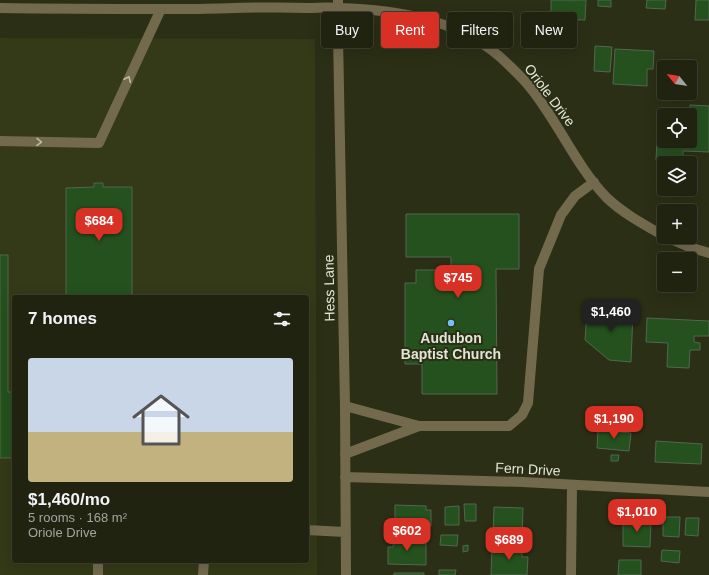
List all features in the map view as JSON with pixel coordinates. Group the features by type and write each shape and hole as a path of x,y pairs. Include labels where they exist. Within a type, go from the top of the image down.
{"street":[{"name":"Oriole Drive","path":"0,8 30,4 161,9 179,5 298,7 338,4 413,15 443,24 460,30 476,39 518,74 530,87 588,175 608,198 630,216 657,231"},
{"name":"Hess Lane","path":"338,4 346,454 346,575"},
{"path":"0,141 99,143 161,9"},
{"path":"345,406 419,426 509,426 522,415 528,403 539,269 561,214 575,196 594,182"},
{"name":"Oriole Drive","path":"682,244 709,253"},
{"path":"346,454 419,426"},
{"name":"Fern Drive","path":"345,477 522,482 572,486 709,492"},
{"path":"571,575 572,486"},
{"path":"309,530 345,532"},
{"path":"98,563 98,575"},
{"path":"204,563 204,575"}],"shaded area":[{"path":"0,38 315,39 317,575 0,575"}],"building":[{"path":"551,0 586,0 585,20 577,20 577,12 551,12"},
{"path":"598,0 611,0 611,7 598,6"},
{"path":"647,0 666,0 665,9 646,8"},
{"path":"696,0 709,0 709,20 695,20"},
{"path":"595,46 612,47 610,72 594,71"},
{"path":"615,49 654,51 653,69 647,69 647,86 613,84"},
{"path":"690,105 709,106 709,152 683,151 683,156 657,156 656,160 657,141 657,148 697,148 697,108 690,108"},
{"path":"94,183 103,183 103,187 132,187 132,295 66,295 66,188 94,187"},
{"name":"Audubon Baptist Church","path":"406,214 519,214 519,269 496,269 497,394 422,394 422,364 405,364 405,283 416,283 416,270 451,270 451,257 406,257"},
{"path":"0,255 8,255 8,392 12,392 12,458 0,458"},
{"path":"609,305 620,306 619,312 633,312 631,362 609,360 585,340 587,312 608,313"},
{"path":"647,318 709,321 709,336 694,336 694,342 700,343 700,350 690,350 689,368 667,367 668,343 646,342"},
{"path":"598,430 631,433 629,451 597,448"},
{"path":"656,441 702,444 701,464 655,462"},
{"path":"611,455 619,455 618,461 611,461"},
{"path":"464,504 476,504 476,521 465,521"},
{"path":"395,505 426,506 426,510 431,510 431,526 425,526 425,533 395,532"},
{"path":"459,506 459,525 445,525 445,507"},
{"path":"494,507 523,508 522,538 493,537"},
{"path":"623,517 632,517 632,520 651,520 650,547 623,546"},
{"path":"663,517 680,517 679,537 663,536"},
{"path":"686,518 699,518 698,536 685,535"},
{"path":"441,535 458,535 457,546 440,545"},
{"path":"394,537 415,538 415,542 426,542 426,565 388,564 388,547 393,547"},
{"path":"468,545 468,551 463,552 463,546"},
{"path":"492,546 522,547 522,557 528,557 527,575 491,575"},
{"path":"662,550 680,551 679,563 661,561"},
{"path":"619,560 641,560 641,575 618,575"},
{"path":"439,570 456,570 455,575 439,575"},
{"path":"394,573 424,573 424,575 394,575"}],"place":[{"name":"Audubon Baptist Church","path":"451,323"}]}
